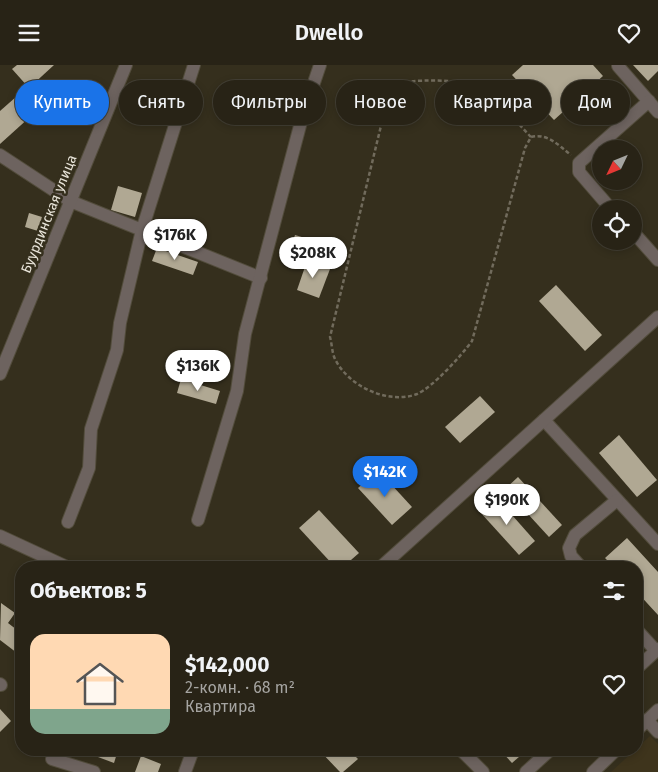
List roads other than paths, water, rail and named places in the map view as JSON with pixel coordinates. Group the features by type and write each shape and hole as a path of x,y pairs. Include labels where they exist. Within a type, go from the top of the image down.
{"street":[{"name":"Буурдинская улица","path":"0,374 126,65"},
{"path":"68,522 89,468 91,429 118,350 120,323 142,230 194,65"},
{"path":"198,520 237,391 245,334 302,118 320,65"},
{"path":"618,66 658,112"},
{"path":"603,200 579,172 580,163 648,101"},
{"path":"0,155 70,201 261,278"},
{"path":"642,242 658,260"},
{"path":"388,561 658,317"},
{"path":"544,420 658,544"},
{"path":"576,561 571,556 569,548 575,535 617,500"},
{"path":"0,535 54,561"},
{"path":"643,636 657,650 643,663"},
{"path":"643,725 658,710"},
{"path":"647,721 658,732"},
{"path":"186,772 191,756"},
{"path":"467,756 483,772"},
{"path":"526,772 543,756"},
{"path":"593,772 610,756"},
{"path":"52,759 94,772"}]}
